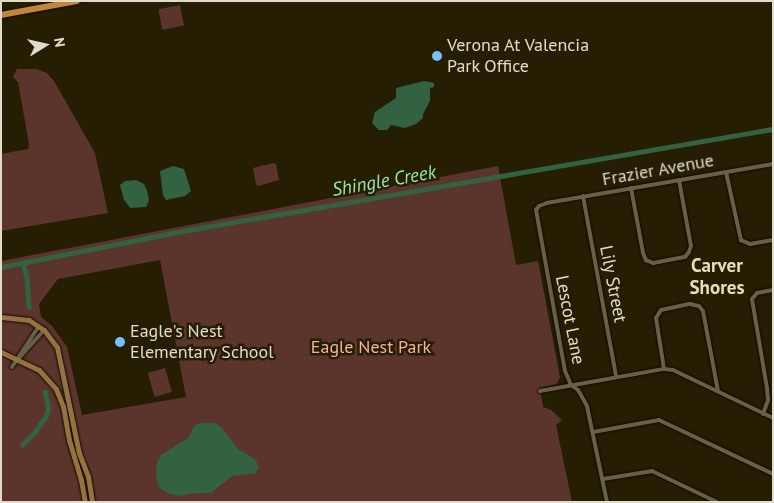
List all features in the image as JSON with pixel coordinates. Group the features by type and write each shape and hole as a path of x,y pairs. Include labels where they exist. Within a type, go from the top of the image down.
{"main road":[{"path":"1,15 77,1"}],"street":[{"name":"Frazier Avenue","path":"547,202 773,164"},
{"path":"726,172 741,240 750,244 773,240"},
{"path":"631,188 643,253 646,260 653,263 684,257 689,252 691,246 679,180"},
{"name":"Lily Street","path":"583,196 616,376"},
{"name":"Lescot Lane","path":"547,202 539,206 536,210 536,216 565,371 571,385 583,398 593,432 608,502"},
{"path":"763,414 768,400 767,388 752,299 757,293 773,290"},
{"path":"664,369 656,318 661,310 690,304 699,306 703,311 718,391"},
{"path":"1,317 29,320 41,328 57,347 79,453 88,476 92,502"},
{"path":"12,366 41,328"},
{"path":"1,352 39,370 48,378 63,406 69,440 82,480 85,502"},
{"path":"540,391 616,376 664,369 673,370 773,418"},
{"path":"63,406 70,404"},
{"path":"593,432 659,420 773,474"},
{"path":"603,480 652,471 717,502"}],"green space":[{"path":"180,5 184,26 162,30 158,9"},
{"path":"17,69 37,69 47,73 54,81 95,153 108,213 1,231 1,154 28,149 29,144 18,82 13,77"},
{"path":"276,164 279,180 258,186 253,168"},
{"name":"Eagle Nest Park","path":"498,166 516,265 538,261 560,377 557,384 540,388 543,407 551,410 562,420 556,425 572,502 1,502 1,261","holes":["160,260 186,397 82,415 67,347 52,326 41,317 39,304 58,279"]},
{"path":"165,368 172,392 155,397 148,373"}],"shaded area":[{"path":"424,81 434,83 434,87 430,88 430,101 423,114 423,118 416,124 405,128 391,125 387,130 379,130 372,123 375,112 396,98 396,88"},
{"path":"173,166 184,169 191,191 185,196 166,200 163,195 160,171"},
{"path":"136,180 144,184 147,191 149,200 146,207 130,208 124,200 120,185 125,181"},
{"path":"215,423 222,428 238,449 255,459 259,467 256,473 232,476 211,493 178,496 167,493 159,487 156,479 157,463 161,455 188,438 195,425"}],"waterway":[{"name":"Shingle Creek","path":"1,267 188,230 773,129"},
{"path":"23,263 27,277 29,307"},
{"path":"22,445 34,433 46,416 48,408 45,392"}],"place":[{"name":"Verona At Valencia Park Office","path":"437,56"},
{"name":"Eagle's Nest Elementary School","path":"120,342"}],"district":[{"name":"Carver Shores","path":"717,277"}]}
